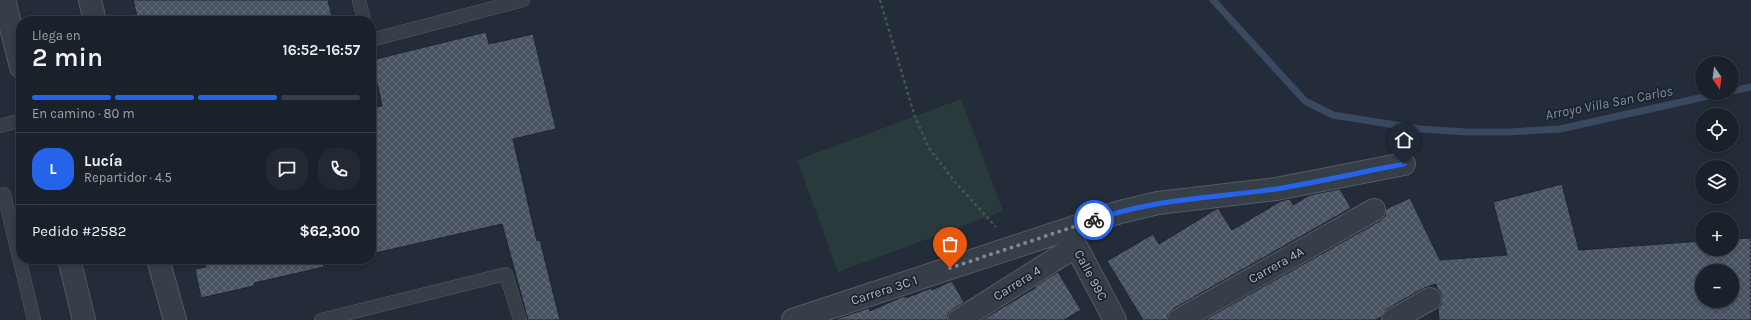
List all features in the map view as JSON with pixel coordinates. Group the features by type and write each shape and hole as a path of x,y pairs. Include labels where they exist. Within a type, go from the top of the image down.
{"street":[{"path":"4,0 16,47"},
{"path":"90,0 94,16"},
{"name":"Carrera 4","path":"959,320 1071,237 1120,212 1158,203 1276,189 1404,164"},
{"name":"Carrera 4A","path":"1179,320 1374,210"},
{"name":"Carrera 3C 1","path":"793,320 1021,244 1071,237"},
{"name":"Calle 99C","path":"1071,237 1115,320"},
{"path":"70,264 84,320"},
{"path":"159,264 175,320"},
{"path":"1393,320 1430,298"}],"lane":[{"path":"360,0 363,16"},
{"path":"376,39 523,0"},
{"path":"0,126 16,121"},
{"path":"0,195 4,194 16,244"},
{"path":"21,264 34,320"},
{"path":"321,320 354,316 506,274 520,320"}],"path":[{"path":"880,0 915,116 929,148 955,182 1005,237 1021,244"}],"shaded area":[{"path":"961,99 1003,211 838,272 797,160"}],"building":[{"path":"133,0 328,0 332,16 137,16"},
{"path":"486,32 489,44 533,34 556,129 513,139 537,241 540,240 560,320 528,320 502,224 376,253 376,107 382,106 376,78 376,59"},
{"path":"1562,184 1579,250 1695,242 1695,256 1739,256 1739,239 1751,238 1751,320 1439,320 1438,308 1441,305 1442,299 1441,293 1436,284 1424,288 1387,309 1381,317 1375,320 1204,320 1380,221 1385,216 1386,209 1410,198 1440,260 1507,255 1493,202"},
{"path":"1340,189 1351,208 1173,309 1168,314 1167,320 1143,320 1107,261 1153,234 1159,244 1218,208 1232,230 1281,201 1290,199 1293,205 1310,195"},
{"path":"205,264 324,264 324,267 254,283 254,286 201,298 195,269 206,267"},
{"path":"1058,272 1081,310 1064,320 982,320 1035,288 1034,287"},
{"path":"952,281 964,302 948,314 947,320 833,320 869,308 870,311 904,296 906,298 931,288 932,290"}],"waterway":[{"name":"Arroyo Villa San Carlos","path":"1213,0 1305,101 1333,115 1420,129 1467,132 1508,132 1560,129 1695,99"},
{"name":"Arroyo Villa San Carlos","path":"1739,90 1751,87"}],"way so far":[{"path":"950,268 1094,220"}],"route":[{"path":"1094,220 1158,203 1276,189 1404,164"}]}
